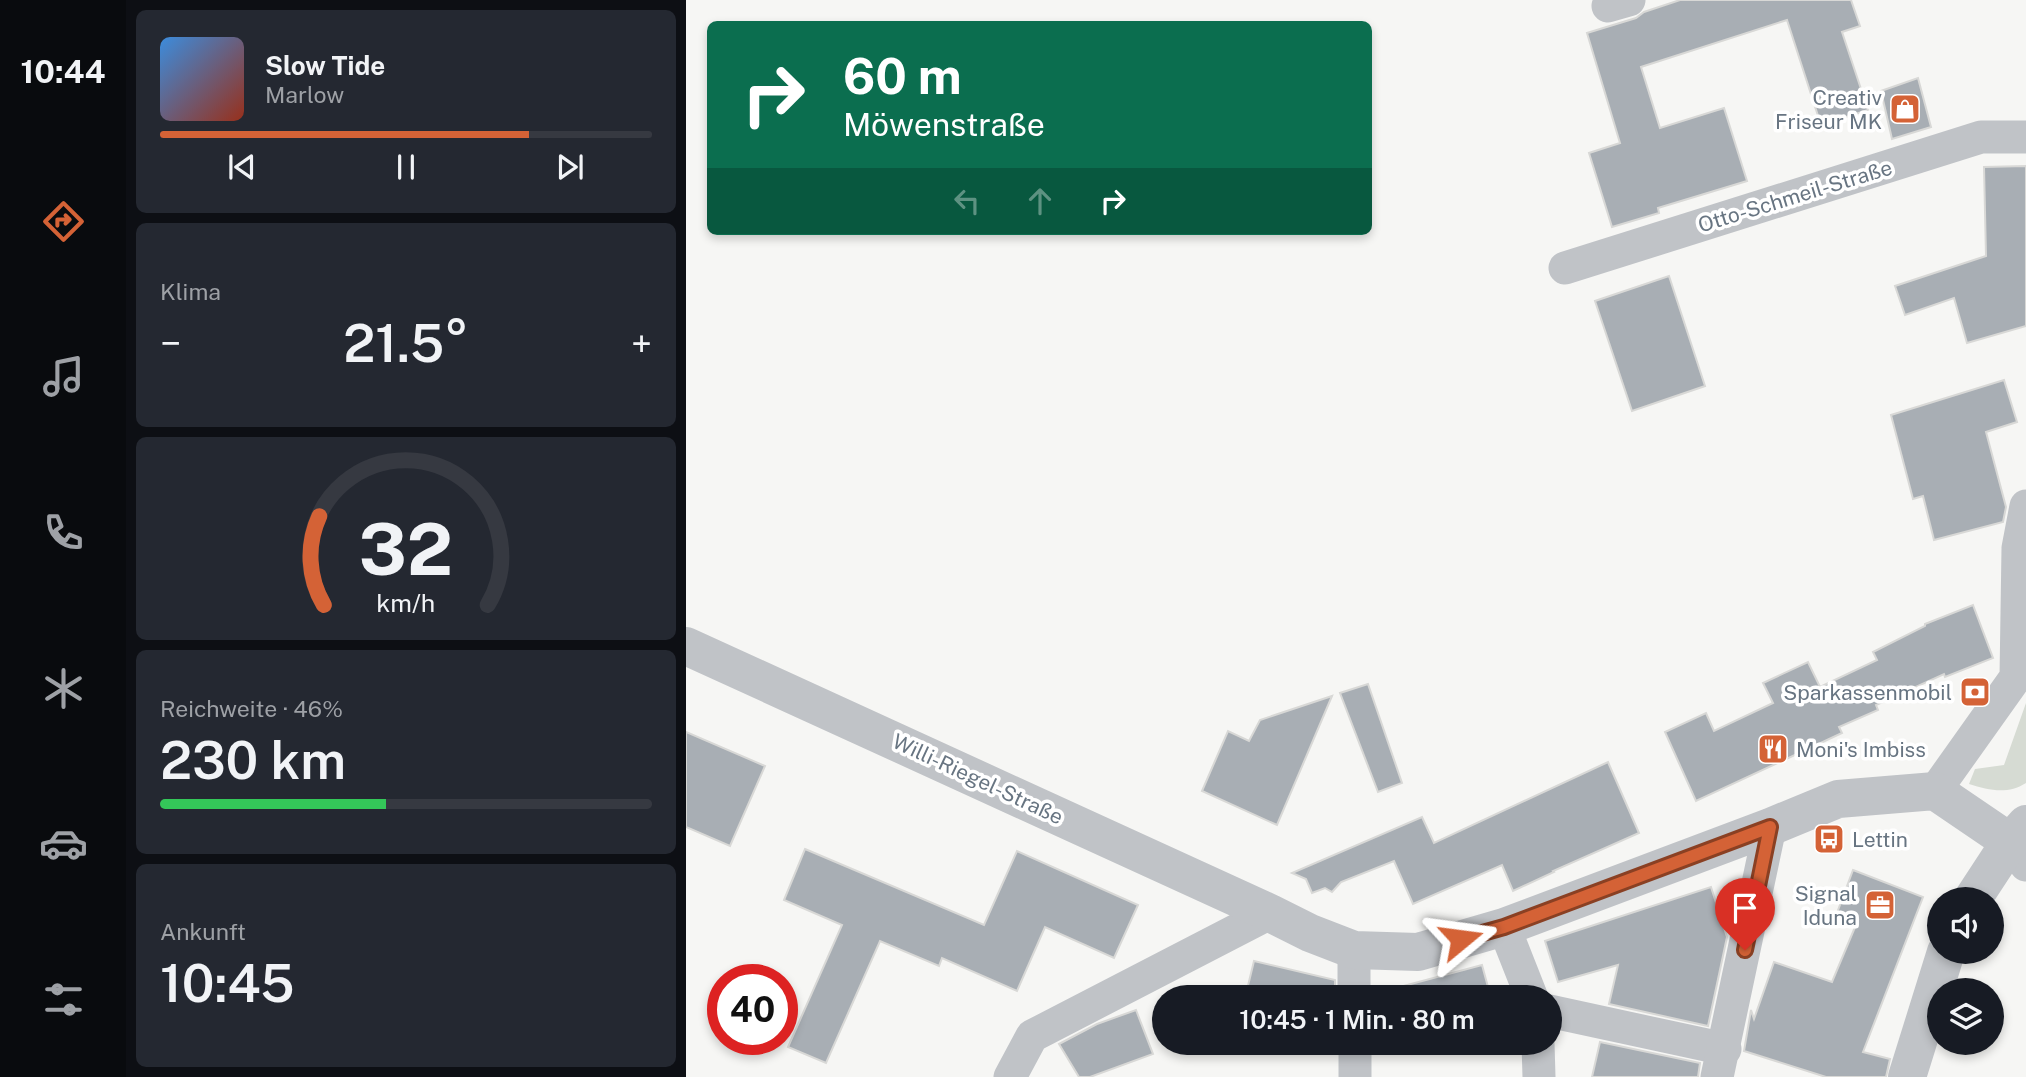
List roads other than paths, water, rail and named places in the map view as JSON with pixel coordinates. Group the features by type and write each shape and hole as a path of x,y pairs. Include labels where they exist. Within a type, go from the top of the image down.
{"street":[{"name":"Otto-Schmeil-Straße","path":"1565,268 1982,137 2026,137"},
{"path":"1983,887 2021,844 1936,790 2016,677 2018,548 2026,506"},
{"name":"Willi-Riegel-Straße","path":"686,646 1270,912 1310,933 1354,950 1418,952 1504,927 1838,799 1936,790"},
{"path":"1562,1015 1721,1063 1770,827"},
{"path":"1010,1077 1032,1036 1270,912"},
{"path":"1504,927 1527,985"},
{"path":"1354,950 1354,985"},
{"path":"1907,1077 1942,964"},
{"path":"1355,1055 1355,1077"},
{"path":"1538,1055 1539,1077"}],"place":[{"name":"Creativ Friseur MK","path":"1905,109"},
{"name":"Sparkassenmobil","path":"1975,692"},
{"name":"Moni's Imbiss","path":"1773,749"},
{"name":"Lettin","path":"1829,839"},
{"name":"Signal Iduna","path":"1880,905"}]}
